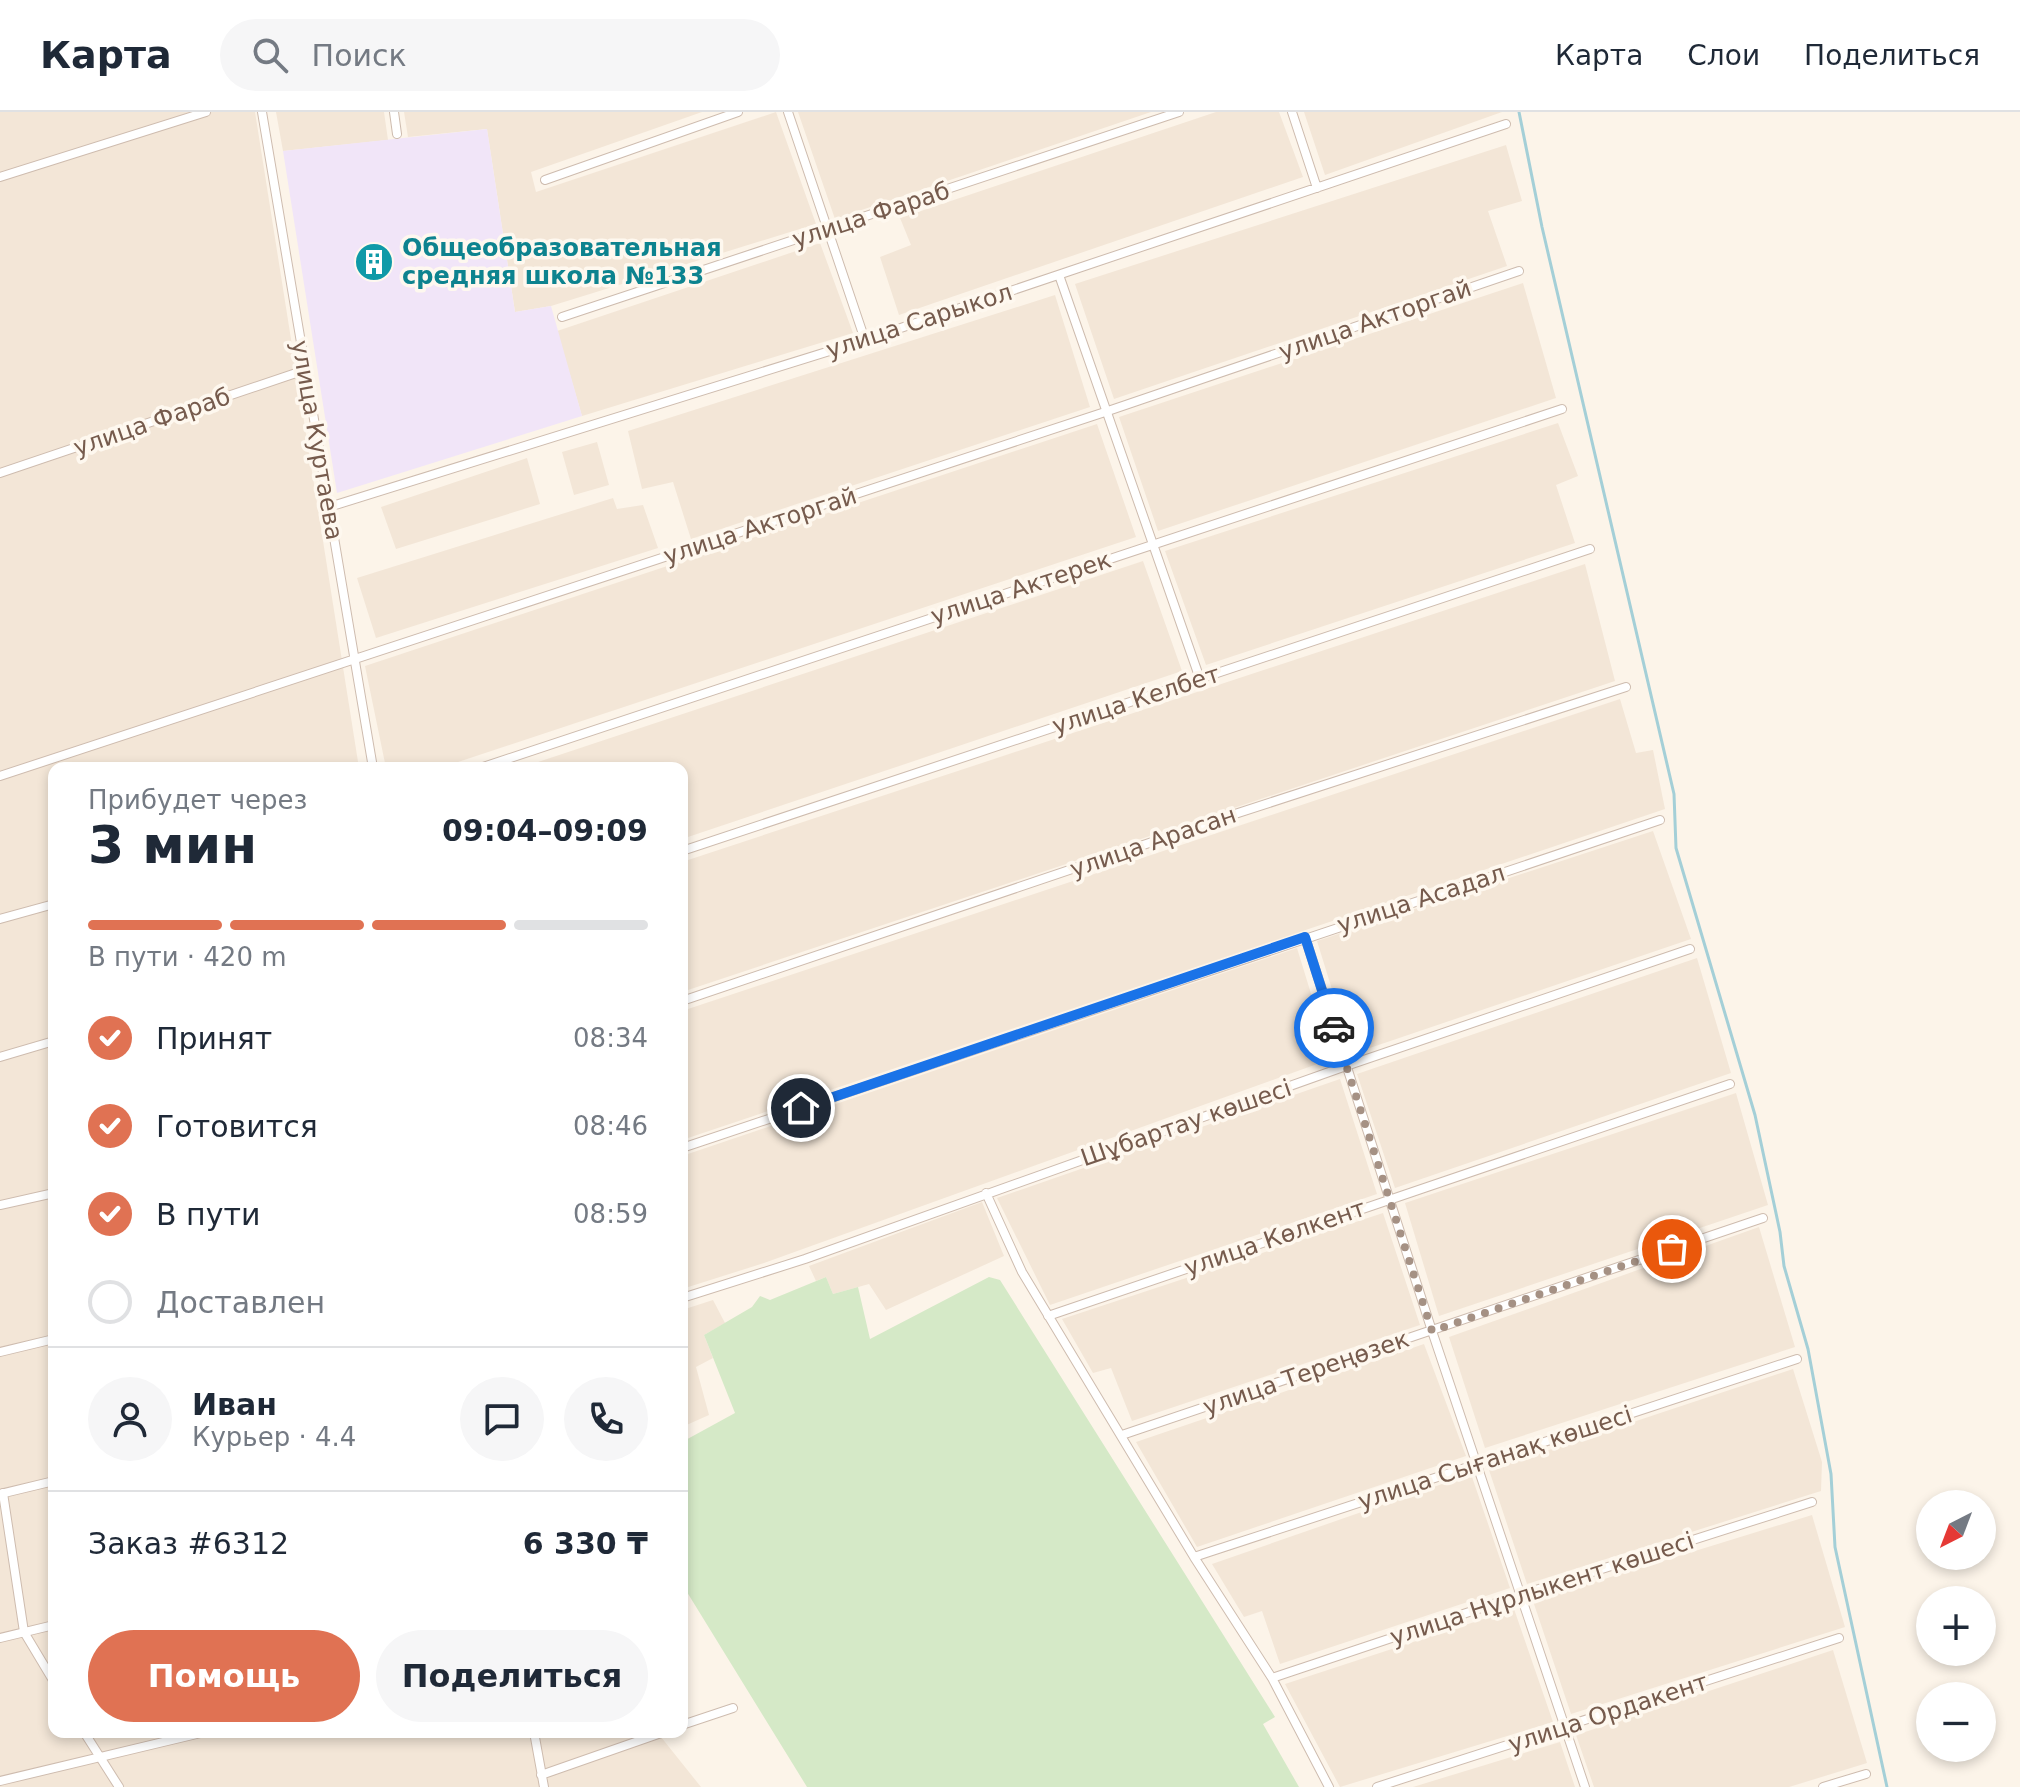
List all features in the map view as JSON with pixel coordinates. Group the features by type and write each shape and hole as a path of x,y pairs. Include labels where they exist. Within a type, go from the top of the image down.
{"street":[{"path":"0,177 206,112"},
{"name":"улица Куртаева","path":"262,112 372,762"},
{"path":"394,112 397,134"},
{"path":"545,180 738,112"},
{"path":"788,112 865,340"},
{"name":"улица Фараб","path":"562,317 1179,112"},
{"path":"1292,112 1317,188"},
{"name":"улица Сарыкол","path":"329,507 865,340 1506,124"},
{"name":"улица Акторгай","path":"0,776 1105,412 1519,271"},
{"path":"1059,275 1200,679"},
{"name":"улица Фараб","path":"0,473 305,370"},
{"name":"улица Актерек","path":"498,762 1562,409"},
{"name":"улица Келбет","path":"688,849 1590,549"},
{"name":"улица Арасан","path":"688,999 1235,814 1626,687"},
{"name":"улица Асадал","path":"688,1146 1660,820"},
{"path":"0,919 48,906"},
{"path":"1305,937 1432,1331 1585,1787"},
{"name":"Шұбартау көшесі","path":"688,1296 805,1259 1346,1066 1690,949"},
{"path":"0,1057 48,1043"},
{"name":"улица Көлкент","path":"1048,1316 1730,1084"},
{"path":"986,1193 1022,1272 1194,1557 1272,1678 1329,1787"},
{"path":"0,1205 48,1194"},
{"name":"улица Тереңөзек","path":"1122,1435 1763,1218"},
{"path":"0,1352 48,1340"},
{"name":"улица Сығанақ көшесі","path":"1194,1557 1797,1359"},
{"path":"48,1482 1,1494 24,1632 48,1672"},
{"name":"улица Нұрлыкент көшесі","path":"1272,1678 1812,1502"},
{"path":"0,1638 48,1626"},
{"name":"улица Ордакент","path":"1377,1787 1839,1638"},
{"path":"688,1723 733,1708"},
{"path":"88,1738 119,1787"},
{"path":"0,1781 180,1738"},
{"path":"535,1738 544,1787"},
{"path":"541,1775 647,1738"},
{"path":"1823,1787 1866,1774"}],"shaded area":[{"path":"0,112 255,112 358,762 48,762 48,1738 662,1738 701,1787 0,1787"},
{"path":"276,112 384,112 388,140 283,151"},
{"path":"404,112 702,112 531,172 536,192 776,112 816,224 551,306 515,312 487,129 408,137"},
{"path":"798,112 1151,112 835,219"},
{"path":"1216,112 1279,112 1303,177 899,315 880,257 911,245 900,218"},
{"path":"1304,112 1502,112 1325,175"},
{"path":"487,129 515,312 551,306 582,416 337,493 283,151"},
{"path":"1506,145 1522,201 1488,211 1507,266 1114,399 1075,284"},
{"path":"820,243 853,333 582,416 557,331"},
{"path":"1523,283 1556,398 1158,531 1119,417"},
{"path":"1055,295 1090,407 691,539 673,482 642,489 628,431"},
{"path":"1558,423 1578,476 1556,485 1575,543 1206,665 1165,551"},
{"path":"1097,424 1136,537 458,762 385,762 365,666"},
{"path":"597,442 609,485 574,495 562,452"},
{"path":"527,458 540,504 396,549 381,507"},
{"path":"613,498 617,509 643,505 658,548 376,638 357,578"},
{"path":"1143,561 1182,671 688,837 688,762 538,762"},
{"path":"1585,564 1615,681 688,990 688,860"},
{"path":"1620,699 1636,753 1653,750 1665,809 688,1138 688,1009"},
{"path":"1653,831 1691,939 1352,1054 1317,941"},
{"path":"1297,948 1331,1059 764,1263 688,1287 688,1154"},
{"path":"1697,958 1731,1073 1395,1188 1357,1074"},
{"path":"1340,1079 1377,1194 1050,1305 997,1198"},
{"path":"1736,1093 1768,1205 1439,1316 1405,1203"},
{"path":"982,1202 1004,1256 886,1310 869,1284 833,1294 826,1277 816,1281 809,1266"},
{"path":"1383,1213 1420,1325 1132,1421 1111,1368 1093,1373 1062,1319"},
{"path":"1759,1227 1795,1347 1485,1448 1449,1337"},
{"path":"713,1300 725,1323 704,1335 713,1358 696,1367 709,1415 688,1424 688,1308"},
{"path":"1424,1344 1466,1456 1197,1547 1136,1442"},
{"path":"1793,1369 1822,1462 1821,1491 1527,1584 1489,1470"},
{"path":"1471,1474 1510,1588 1280,1664 1262,1611 1244,1617 1212,1564"},
{"path":"1812,1515 1845,1627 1571,1714 1533,1601"},
{"path":"1514,1609 1553,1722 1340,1787 1285,1684"},
{"path":"1833,1650 1867,1763 1789,1787 1594,1787 1576,1735"},
{"path":"1560,1742 1575,1787 1413,1787"}],"green space":[{"path":"826,1277 833,1294 858,1287 870,1339 989,1277 1000,1280 1275,1717 1263,1724 1299,1787 807,1787 688,1594 688,1439 735,1413 704,1335 752,1307 760,1296 770,1300"}],"waterway":[{"path":"1519,112 1542,227 1674,794 1676,848 1755,1115 1780,1232 1784,1266 1808,1349 1831,1474 1835,1547 1887,1787"}],"way so far":[{"path":"1334,1028 1432,1331 1672,1249"}],"place":[{"name":"Общеобразовательная средняя школа №133","path":"374,262"}],"route":[{"path":"801,1108 1305,937 1334,1028"}]}
